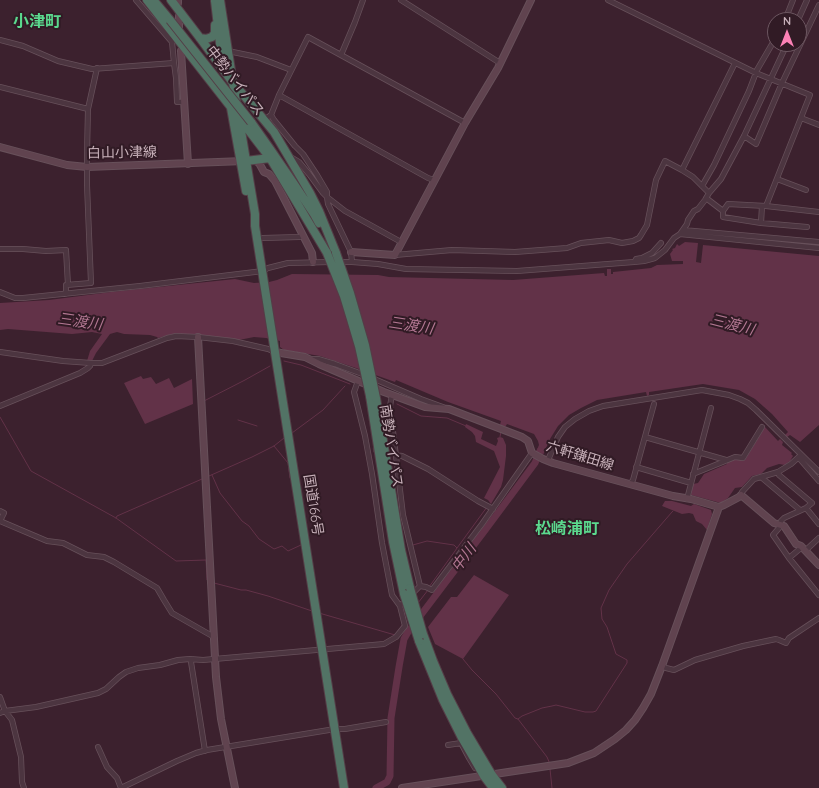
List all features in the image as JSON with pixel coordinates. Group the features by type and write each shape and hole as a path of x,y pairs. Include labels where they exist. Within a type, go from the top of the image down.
{"highway":[{"path":"176,1 232,83 268,118 274,132 314,199 328,233 332,253"},
{"path":"200,38 208,39 215,33 217,1"},
{"path":"217,1 239,118 243,161"},
{"path":"217,1 223,71 243,161"},
{"name":"中勢バイパス","path":"149,5 170,20 251,122 292,181 320,235 340,266"},
{"name":"南勢バイパス","path":"149,5 239,118 332,253 373,397"},
{"path":"228,55 236,82 241,92"},
{"path":"243,161 268,159"},
{"name":"国道166号","path":"243,161 255,214 255,226 344,788"},
{"name":"南勢バイパス","path":"340,266 350,293 365,345 373,397 396,516 397,546 407,591 421,638 443,700 462,738 486,773 502,788"},
{"name":"南勢バイパス","path":"421,638 493,788"}],"street":[{"path":"136,0 149,5 172,42 178,102 184,102"},
{"path":"341,55 363,0"},
{"path":"401,0 500,63"},
{"path":"395,255 465,123 500,63 531,0"},
{"path":"608,0 756,73 810,95 777,179 764,206 761,223"},
{"path":"788,12 793,0"},
{"path":"802,12 807,0"},
{"path":"744,136 756,144 782,83 819,5"},
{"path":"179,16 180,35"},
{"path":"352,262 350,252 328,204 327,192 303,154 274,120 268,118 308,37 465,123"},
{"path":"0,40 23,46 58,61 92,69 174,63"},
{"path":"180,51 188,164"},
{"path":"702,186 714,165 749,92 757,70 767,52"},
{"path":"0,292 15,298 66,294 263,271 268,268 288,263 352,262 378,264 406,269 517,271 634,262 655,258 665,250 674,238 682,232 694,211 698,209 706,198 708,192 721,179 744,136 783,52"},
{"path":"228,55 257,57 291,70"},
{"path":"682,170 735,63"},
{"path":"68,285 91,283 87,185 88,108 97,68"},
{"path":"0,87 88,108"},
{"path":"279,95 416,172 434,180"},
{"path":"801,118 819,125"},
{"name":"白山小津線","path":"0,147 67,165 87,167 243,161"},
{"path":"288,155 298,162 309,174 323,194 345,211 401,242"},
{"path":"262,168 263,164 268,159"},
{"path":"255,161 259,163 264,172 269,174 274,179 312,253 313,262"},
{"path":"350,252 395,255 452,250 515,252 567,248 581,243 609,240 622,243 633,241 639,238 647,225 654,184 665,161 682,170 708,192"},
{"path":"777,179 806,190"},
{"path":"706,198 723,211"},
{"path":"808,227 761,223 723,217 723,211 728,204 819,212"},
{"path":"682,232 819,242"},
{"path":"682,232 819,248"},
{"path":"263,238 303,236"},
{"path":"634,262 636,259 642,258 652,252 661,243"},
{"path":"0,249 46,251 66,250 68,285 66,285 66,294"},
{"path":"0,352 63,361 102,363 173,337 233,341 275,352"},
{"path":"198,338 215,659 220,709 235,788"},
{"name":"六軒鎌田線","path":"275,352 305,356 319,364 392,395 425,407 449,409 504,430 526,439 530,444 532,453 553,463 717,506"},
{"path":"310,359 318,359 335,364 385,383 421,400 449,409"},
{"path":"0,406 80,373 88,368 91,363"},
{"path":"0,713 36,707 98,693 106,689 126,672 178,660 203,660 384,644 396,637 405,626 400,606 392,595 382,543 370,450 354,392 358,381"},
{"path":"546,460 558,437 566,427 574,419 589,411 603,406 702,390 729,395 740,399 756,410 787,441 819,481"},
{"path":"392,395 390,406 393,448 396,455 396,516 410,543 420,586"},
{"path":"630,484 633,480 654,404"},
{"path":"689,499 691,483 711,408"},
{"path":"694,474 735,457 743,458 762,427"},
{"path":"645,437 728,460"},
{"path":"420,586 432,590 489,507 532,453"},
{"path":"396,455 402,456 428,469 489,507"},
{"path":"402,788 486,773 550,766 575,761 594,753 609,744 626,730 649,699 662,666 717,506 724,505 739,497 754,479 778,472 800,456"},
{"path":"800,456 819,472"},
{"path":"636,467 691,483"},
{"path":"778,472 779,475 812,503 806,508 784,518 779,528 773,535 789,558 819,595"},
{"path":"761,476 800,510"},
{"path":"741,495 774,523 784,526 796,544 804,549 819,565"},
{"path":"806,508 819,524"},
{"path":"0,512 4,513 0,521 47,541 63,543 87,555 104,557 114,562 157,588 172,613 214,637"},
{"path":"379,518 396,516"},
{"path":"789,558 819,538"},
{"path":"400,606 420,586"},
{"path":"662,666 674,670 695,660 743,646 776,639 786,643 789,638 819,618"},
{"path":"192,659 191,662 205,751"},
{"path":"0,697 5,711 12,720 21,757 22,782 24,788"},
{"path":"98,746 107,767 117,778 121,788 177,761 205,751 386,722"},
{"path":"448,745 460,743 476,769 486,773"}],"water":[{"name":"三渡川","path":"685,242 698,243 696,262 701,263 703,245 819,256 819,425 800,442 790,435 787,437 785,435 788,432 772,414 755,399 739,390 703,384 649,392 649,395 647,396 646,392 597,400 569,415 558,426 543,455 536,452 539,445 534,434 507,424 505,427 500,425 501,421 448,402 396,380 395,382 320,356 284,350 280,347 280,341 254,337 239,340 200,335 172,334 158,338 150,335 124,334 117,332 110,334 92,361 87,361 90,351 102,334 92,332 72,334 8,329 0,330 0,303 49,300 235,279 254,283 269,282 292,274 378,275 389,277 513,280 604,273 605,276 607,276 607,269 611,269 611,274 613,274 613,272 651,268 657,265 683,264 683,261 672,261 670,254 673,250 672,249 675,248 677,244 679,246"},
{"path":"141,376 143,379 151,377 156,384 169,378 174,388 192,379 193,404 145,424 124,383"},
{"path":"466,424 483,432 481,439 496,446 498,441 497,438 500,437 503,438 506,445 503,480 501,487 491,504 484,498 500,467 494,451 476,442 475,436 465,427"},
{"path":"765,427 778,441 780,439 783,442 782,445 792,453 791,454 793,456 790,461 785,465 779,464 767,468 761,474 752,476 742,487 735,488 728,498 721,503 691,495 693,484 698,483 704,474 735,459 745,460"},
{"path":"665,501 672,501 691,506 694,504 711,510 712,514 707,530 702,524 696,521 693,514 682,514 662,506"},
{"path":"474,575 509,595 463,659 435,644 428,627 451,597 457,597"}],"waterway":[{"path":"284,361 301,365 350,384"},
{"path":"204,401 270,366"},
{"path":"292,433 323,410 345,386"},
{"path":"397,404 421,416 447,418 466,426"},
{"path":"0,417 31,471 116,518 176,561 206,560 207,580 209,581"},
{"path":"238,420 257,426"},
{"path":"500,437 501,431"},
{"path":"209,476 274,446 284,438"},
{"path":"274,446 288,463 290,478"},
{"name":"中川","path":"376,788 387,782 390,776 391,718 404,639 535,463 540,451"},
{"path":"212,475 220,493 242,521 249,526 259,539 274,549 282,546 288,551 301,545"},
{"path":"116,518 117,516 202,479"},
{"path":"413,545 427,541 454,545 457,548 487,507"},
{"path":"518,719 542,708 556,705 585,712 596,711 627,663 627,660 616,654 607,627 602,619 601,608 609,590 627,564 673,511"},
{"path":"429,587 457,548"},
{"path":"214,583 268,596 312,611"},
{"path":"418,603 428,590"},
{"path":"319,613 395,635"},
{"path":"398,631 403,624"},
{"path":"463,659 496,694 515,718 518,719 547,757 550,764"},
{"path":"550,769 552,788"}],"tunnel":[{"path":"373,450 391,448"}],"district":[{"name":"小津町","path":"37,22"},
{"name":"松崎浦町","path":"567,529"}]}
